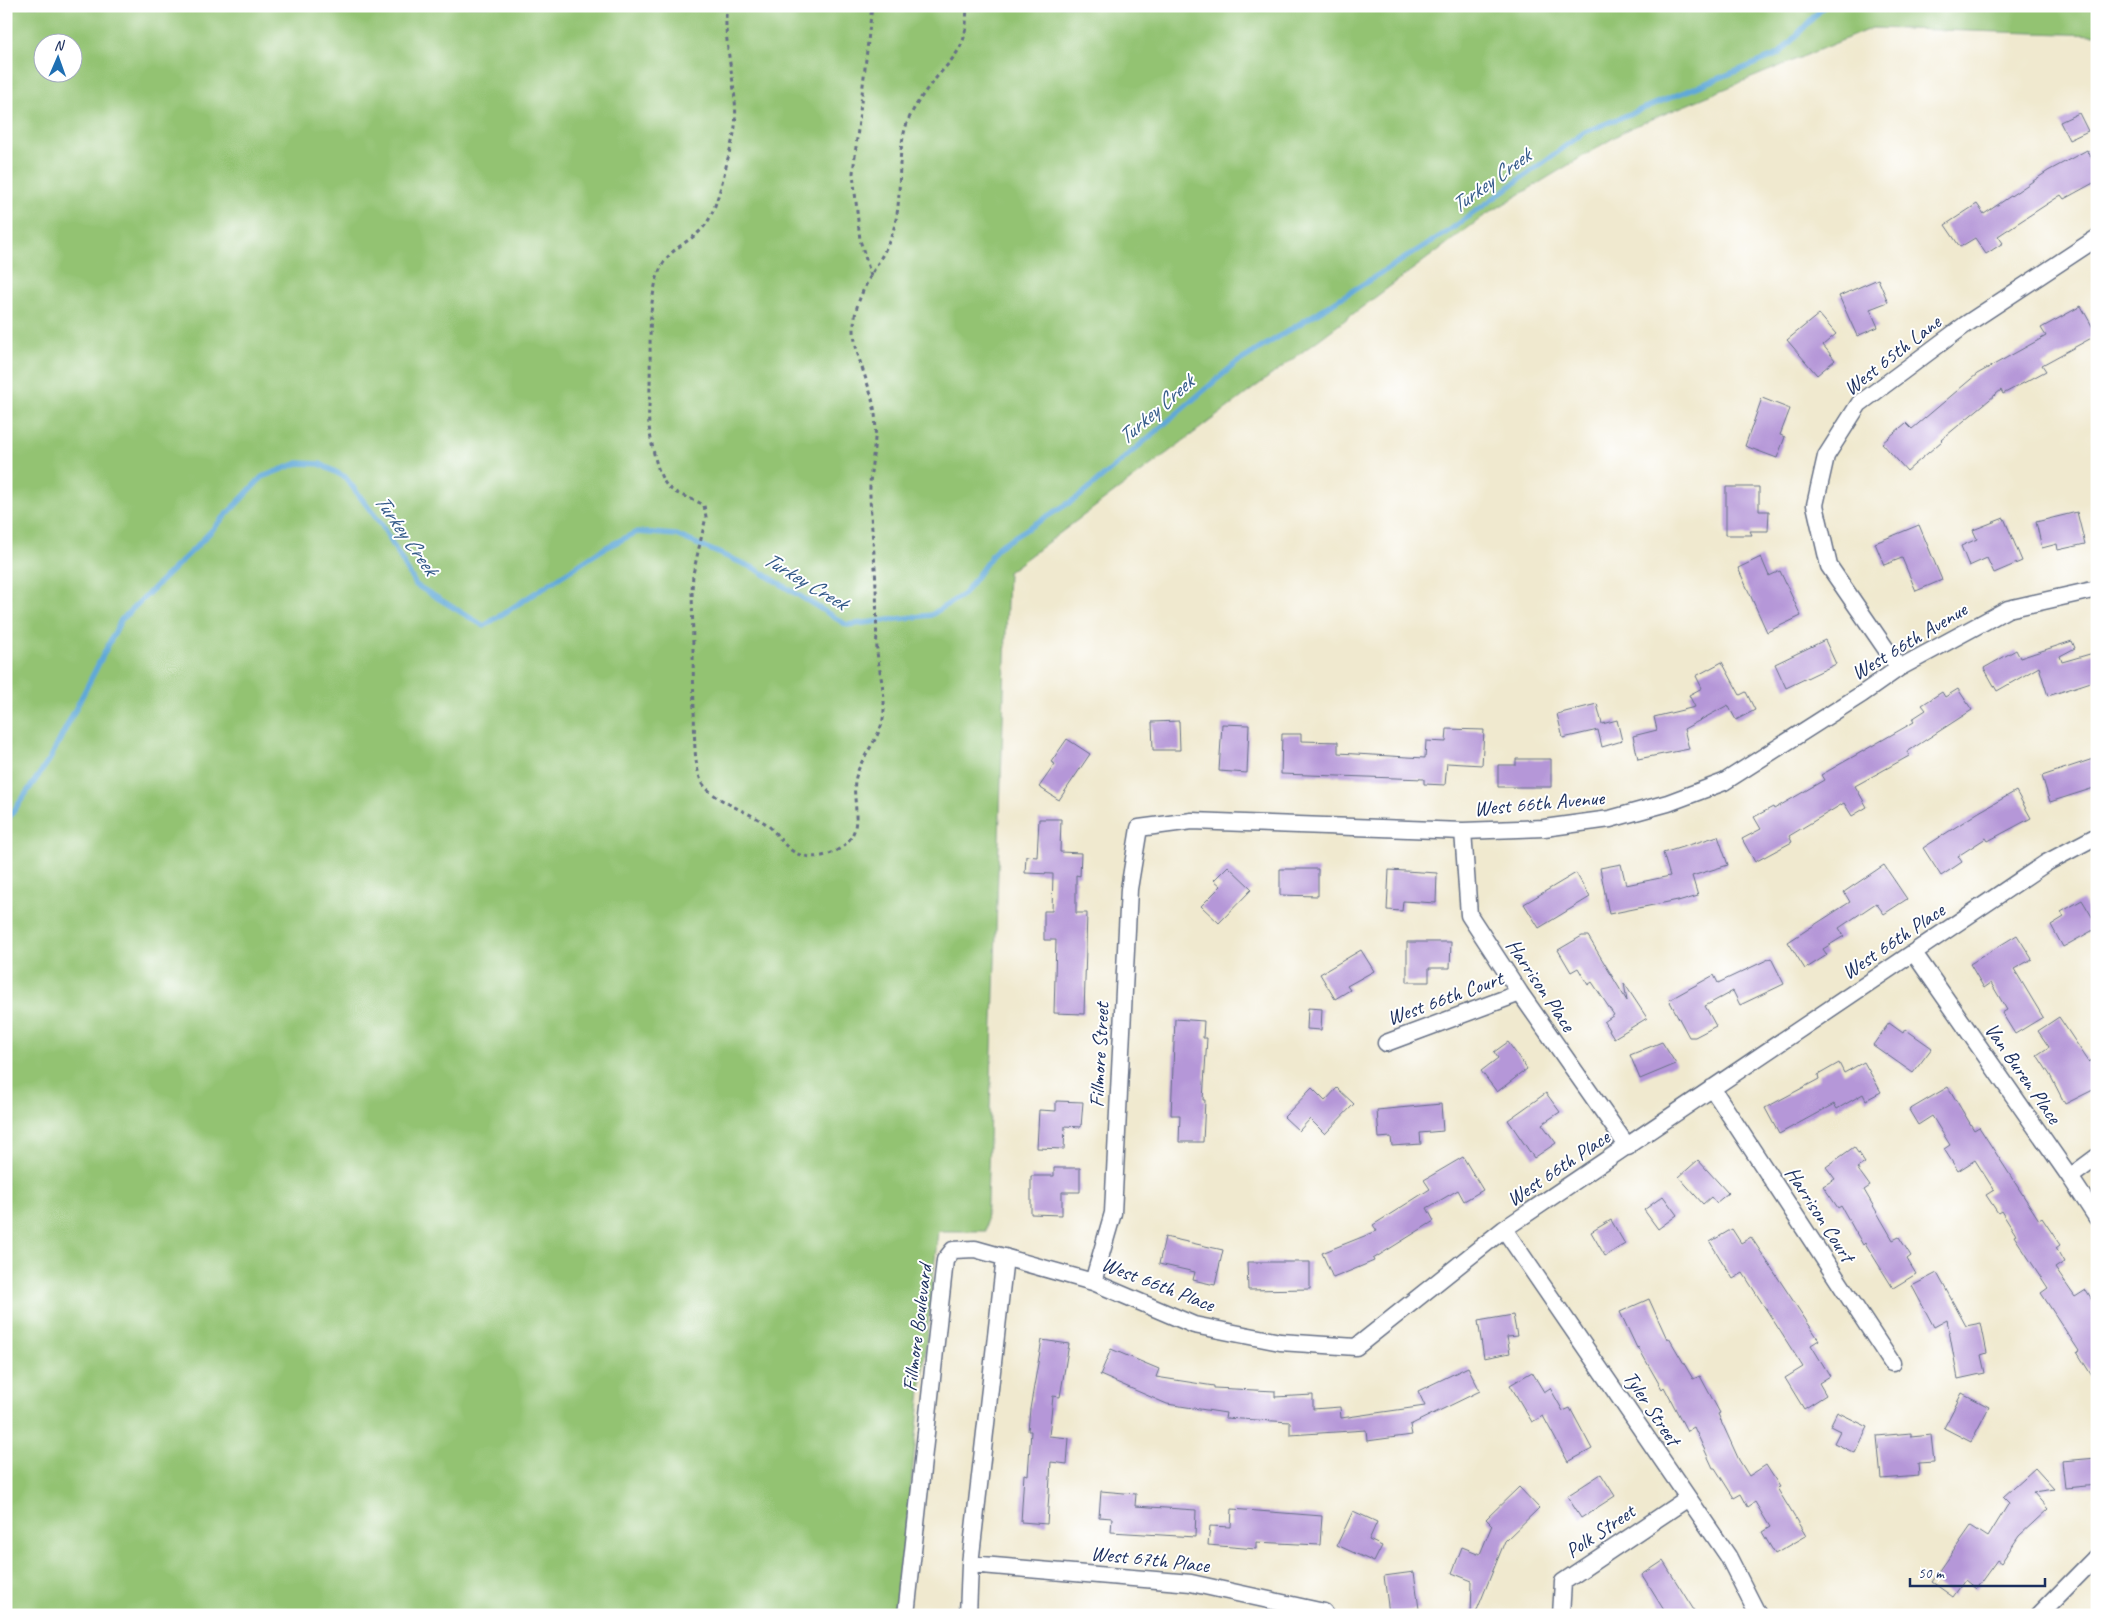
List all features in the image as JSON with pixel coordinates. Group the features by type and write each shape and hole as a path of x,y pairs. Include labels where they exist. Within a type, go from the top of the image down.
{"street":[{"name":"West 65th Lane","path":"1899,668 1829,566 1815,505 1826,456 1858,404 1965,325 2097,238"},
{"name":"West 66th Avenue","path":"1139,828 1192,821 1463,831 1544,828 1610,819 1668,803 1724,782 1862,694 1899,668 2008,609 2097,589"},
{"name":"Fillmore Street","path":"1093,1282 1113,1213 1129,889 1139,828"},
{"name":"Harrison Place","path":"1463,831 1469,915 1520,993 1628,1147"},
{"name":"West 66th Place","path":"1005,1257 1093,1282 1194,1324 1280,1342 1356,1347 1504,1229 2046,863 2097,836"},
{"name":"Van Buren Place","path":"1914,953 2097,1218"},
{"name":"West 66th Court","path":"1386,1043 1520,993"},
{"name":"Harrison Court","path":"1712,1088 1892,1363"},
{"path":"2070,1177 2097,1156"},
{"name":"Tyler Street","path":"1504,1229 1728,1556 1758,1615"},
{"name":"Fillmore Boulevard","path":"906,1615 945,1260 953,1250 975,1250 1005,1257"},
{"path":"968,1615 970,1564 1005,1257"},
{"name":"Polk Street","path":"1561,1615 1563,1582 1688,1498"},
{"path":"2039,1613 2097,1556"},
{"name":"West 67th Place","path":"970,1564 1191,1582 1324,1612"}],"path":[{"path":"727,6 726,26 734,104 734,135 708,222 700,231 676,247 666,258 658,274 652,314 650,432 658,467 665,485 673,492 704,505 706,517 693,574 692,591 695,750 700,780 705,788 713,794 764,821 774,829 794,852 815,856 830,854 841,849 853,834 855,826 855,782 859,766 880,732 885,704 877,650 876,590 870,492 875,413 856,347 855,316 893,232 899,206 901,152 907,124 917,104 963,42 967,6"},
{"path":"871,277 860,240 853,173 872,6"}],"green space":[{"path":"6,6 2097,6 2097,35 1872,28 1628,129 1484,216 1008,572 986,1231 938,1231 897,1615 6,1615"}],"building":[{"path":"2079,113 2088,131 2069,140 2060,122"},
{"path":"2087,150 2097,167 2097,181 2064,199 2061,195 1998,236 2003,243 1986,254 1975,238 1960,247 1945,225 1977,204 1984,214 2048,171"},
{"path":"1878,279 1888,302 1870,309 1878,327 1857,336 1839,296"},
{"path":"2081,306 2097,335 2042,365 2046,371 2003,394 2001,390 1907,471 1882,443 1906,423 1912,429 1977,374 2046,336 2041,328"},
{"path":"1819,314 1836,334 1823,345 1835,360 1817,375 1787,340"},
{"path":"1762,398 1790,409 1780,435 1785,437 1777,458 1745,446"},
{"path":"1726,487 1759,487 1759,511 1769,511 1768,531 1750,531 1752,535 1726,535"},
{"path":"2077,512 2085,544 2058,550 2057,544 2042,548 2036,522"},
{"path":"2004,518 2022,561 1994,573 1987,558 1969,566 1961,546 1977,539 1973,530"},
{"path":"1919,525 1942,580 1916,591 1902,558 1884,565 1875,543"},
{"path":"1761,557 1769,576 1780,571 1801,616 1767,632 1738,568"},
{"path":"1825,640 1836,664 1786,688 1775,664"},
{"path":"2072,641 2075,648 2060,656 2062,662 2097,652 2097,680 2048,696 2039,667 1997,691 1984,668 2016,650 2020,658"},
{"path":"1722,662 1740,695 1746,692 1755,710 1736,720 1728,705 1684,729 1689,749 1638,759 1633,736 1657,730 1654,717 1695,707 1689,695 1702,688 1696,676"},
{"path":"1958,689 1972,710 1907,752 1909,756 1855,786 1867,807 1852,816 1844,803 1789,836 1792,842 1755,862 1742,839 1761,829 1754,817 1773,807 1774,809 1824,780 1821,775 1914,722 1912,719 1926,710 1922,705 1942,692 1945,697"},
{"path":"1597,704 1602,724 1617,720 1622,741 1602,747 1598,730 1563,738 1557,714"},
{"path":"1179,721 1180,750 1153,750 1152,722"},
{"path":"1222,724 1249,725 1247,773 1219,771"},
{"path":"1447,729 1484,730 1482,765 1447,763 1445,785 1424,784 1424,779 1281,774 1282,734 1301,734 1301,741 1338,742 1338,753 1425,758 1426,741 1446,742"},
{"path":"1067,739 1090,754 1059,800 1039,787 1055,764 1051,762"},
{"path":"1516,759 1551,759 1551,787 1498,787 1498,765 1516,765"},
{"path":"2093,759 2097,770 2097,787 2050,802 2042,776"},
{"path":"2016,791 2031,818 1988,841 1986,838 1958,856 1962,862 1941,876 1923,848"},
{"path":"1039,819 1061,819 1060,852 1081,853 1080,876 1076,875 1076,913 1087,913 1084,1014 1054,1013 1056,940 1044,940 1044,911 1052,911 1053,874 1025,873 1026,856 1037,857"},
{"path":"1718,836 1728,865 1692,876 1698,896 1678,902 1678,900 1609,914 1600,868 1621,864 1626,885 1670,876 1663,853"},
{"path":"1884,865 1907,899 1884,914 1876,903 1839,928 1844,936 1823,949 1827,955 1805,969 1788,942 1850,902 1844,892"},
{"path":"1228,866 1252,889 1219,923 1201,906 1221,886 1214,880"},
{"path":"1280,869 1318,869 1318,896 1280,895"},
{"path":"1389,870 1437,873 1436,903 1403,901 1402,911 1387,910"},
{"path":"1576,873 1590,897 1539,928 1524,904"},
{"path":"2082,900 2097,928 2063,947 2051,925 2064,917 2061,912"},
{"path":"2017,935 2032,959 2014,969 2043,1017 2015,1034 2002,1013 2007,1010 1991,983 1984,988 1970,964"},
{"path":"1582,936 1588,936 1627,1001 1624,983 1647,1018 1614,1038 1604,1022 1614,1015 1592,982 1588,985 1578,968 1571,972 1558,950"},
{"path":"1407,942 1451,942 1450,968 1429,968 1429,982 1407,982"},
{"path":"1361,950 1374,971 1347,986 1350,990 1335,999 1320,974"},
{"path":"1771,958 1784,984 1740,1005 1733,991 1705,1006 1716,1026 1695,1037 1689,1037 1669,1000 1714,975 1718,983"},
{"path":"1308,1008 1322,1009 1321,1030 1307,1029"},
{"path":"2059,1017 2089,1062 2091,1060 2097,1072 2097,1088 2065,1104 2037,1055 2049,1047 2038,1031"},
{"path":"1175,1019 1204,1021 1203,1038 1207,1038 1203,1100 1205,1100 1203,1142 1179,1142 1180,1115 1171,1115"},
{"path":"1889,1023 1903,1033 1905,1029 1932,1048 1913,1073 1873,1045"},
{"path":"1508,1042 1527,1069 1497,1092 1481,1071 1498,1058 1494,1052"},
{"path":"1662,1042 1676,1064 1640,1079 1630,1055"},
{"path":"1864,1062 1881,1092 1866,1100 1863,1094 1837,1109 1834,1104 1779,1134 1765,1108 1819,1079 1818,1075 1839,1063 1844,1073"},
{"path":"1948,1087 1974,1130 1979,1127 2039,1220 2042,1218 2060,1245 2056,1248 2064,1262 2055,1268 2075,1297 2086,1290 2097,1307 2097,1384 2077,1352 2079,1351 2041,1293 2048,1288 2014,1236 2016,1235 2001,1211 1998,1213 1986,1195 1994,1190 1975,1160 1958,1171 1944,1149 1950,1145 1932,1116 1918,1125 1909,1110"},
{"path":"1312,1088 1325,1101 1337,1088 1354,1104 1325,1134 1310,1119 1299,1131 1284,1117"},
{"path":"1546,1093 1560,1112 1542,1124 1556,1143 1534,1158 1508,1120"},
{"path":"1056,1101 1083,1102 1081,1127 1065,1126 1064,1149 1037,1148 1039,1110 1056,1111"},
{"path":"1441,1104 1443,1131 1420,1133 1421,1144 1392,1146 1391,1137 1379,1138 1377,1110"},
{"path":"1854,1147 1865,1163 1857,1168 1870,1186 1864,1190 1893,1240 1899,1237 1911,1256 1907,1259 1916,1274 1893,1288 1865,1243 1863,1245 1841,1206 1838,1208 1823,1186 1835,1179 1826,1167"},
{"path":"1463,1157 1483,1190 1464,1201 1458,1190 1427,1208 1434,1221 1373,1259 1374,1261 1333,1278 1322,1253 1377,1231 1373,1225 1430,1189 1424,1180"},
{"path":"1698,1160 1728,1193 1716,1203 1711,1197 1703,1204 1679,1177"},
{"path":"1054,1168 1080,1168 1080,1192 1062,1192 1062,1215 1031,1214 1031,1176 1054,1176"},
{"path":"1663,1196 1677,1215 1658,1229 1644,1210"},
{"path":"1611,1220 1625,1244 1605,1256 1591,1232"},
{"path":"1732,1229 1741,1243 1751,1237 1819,1340 1811,1345 1830,1376 1819,1383 1826,1395 1804,1409 1785,1378 1803,1367 1743,1273 1733,1279 1710,1242"},
{"path":"1165,1237 1223,1250 1215,1285 1193,1280 1195,1272 1159,1264"},
{"path":"1247,1262 1310,1262 1310,1289 1248,1290"},
{"path":"1937,1273 1966,1326 1981,1323 1987,1353 1981,1355 1985,1373 1958,1379 1947,1320 1934,1327 1912,1286"},
{"path":"1649,1299 1667,1339 1669,1338 1693,1379 1700,1376 1720,1413 1718,1414 1739,1460 1749,1476 1766,1465 1780,1487 1777,1488 1806,1536 1775,1554 1762,1532 1770,1527 1755,1502 1748,1507 1741,1494 1734,1498 1715,1468 1713,1468 1694,1427 1687,1431 1664,1387 1662,1389 1637,1348 1620,1312"},
{"path":"1513,1315 1517,1336 1507,1337 1510,1353 1484,1358 1478,1321"},
{"path":"1042,1340 1069,1344 1060,1397 1053,1396 1049,1436 1069,1438 1067,1464 1051,1462 1047,1524 1021,1522 1024,1474 1028,1475 1031,1431 1028,1431 1030,1409"},
{"path":"1111,1349 1159,1369 1156,1377 1214,1386 1214,1388 1275,1391 1275,1397 1313,1395 1313,1409 1340,1407 1341,1418 1425,1406 1418,1391 1468,1367 1480,1391 1410,1425 1412,1435 1367,1441 1366,1430 1290,1435 1290,1422 1225,1418 1226,1413 1167,1404 1100,1375"},
{"path":"1532,1372 1544,1392 1550,1388 1563,1411 1570,1408 1592,1449 1568,1462 1543,1416 1532,1422 1510,1385"},
{"path":"1962,1393 1989,1407 1971,1442 1944,1428"},
{"path":"1837,1412 1868,1427 1855,1453 1834,1443 1840,1431 1830,1426"},
{"path":"1911,1433 1911,1437 1931,1435 1934,1462 1918,1463 1919,1476 1881,1479 1877,1436"},
{"path":"2097,1458 2097,1485 2065,1488 2062,1461"},
{"path":"2035,1468 2054,1489 2033,1492 2048,1509 2019,1536 2001,1563 1997,1560 1976,1589 1965,1580 1953,1597 1932,1582 1971,1526 1988,1537 2009,1503 2003,1497"},
{"path":"1601,1474 1615,1496 1581,1518 1567,1496"},
{"path":"1519,1487 1539,1508 1505,1541 1475,1615 1471,1615 1472,1581 1452,1573 1462,1547 1480,1554 1492,1525 1486,1519"},
{"path":"1101,1491 1136,1494 1135,1506 1196,1510 1195,1537 1111,1532 1112,1518 1099,1517"},
{"path":"1232,1509 1322,1516 1320,1545 1256,1542 1256,1549 1208,1545 1210,1526 1231,1527"},
{"path":"1353,1511 1377,1522 1369,1540 1382,1546 1374,1562 1337,1545"},
{"path":"1663,1561 1697,1615 1667,1615 1642,1575"},
{"path":"1414,1572 1419,1609 1389,1613 1384,1576"}],"waterway":[{"name":"Turkey Creek","path":"6,822 50,759 121,620 196,547 262,477 298,463 320,464 345,477 381,524 416,585 484,626 605,548 637,532 676,535 756,569 847,625 931,615 964,594 998,547 1080,496 1235,364 1450,230 1585,132 1779,54 1824,6"}]}
